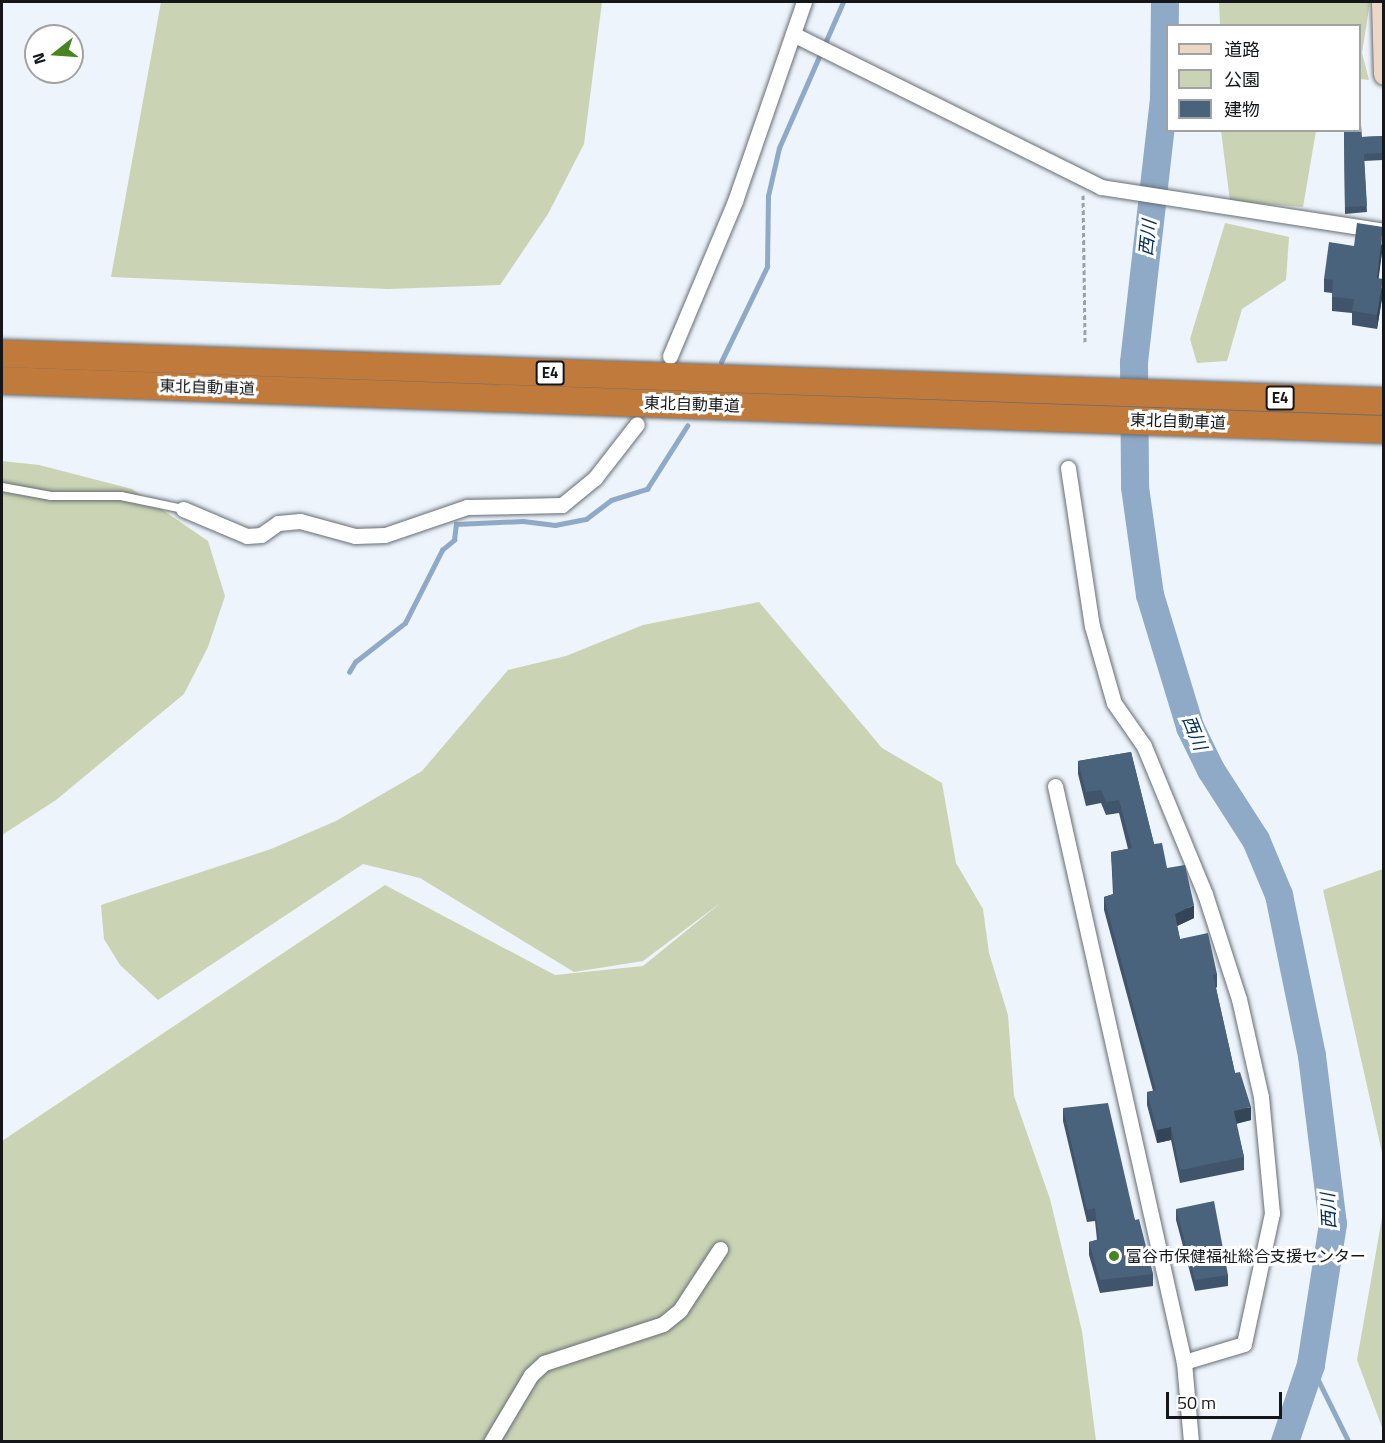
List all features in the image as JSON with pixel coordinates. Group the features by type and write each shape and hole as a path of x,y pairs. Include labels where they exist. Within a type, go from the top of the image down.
{"highway":[{"name":"東北自動車道","path":"2,353 1098,392 1177,408 1383,429"},
{"name":"東北自動車道","path":"2,380 1098,418 1177,408 1383,401"}],"main road":[{"path":"1382,2 1383,74"}],"street":[{"path":"670,356 735,201 804,2"},
{"path":"793,34 1101,187 1383,231"},
{"path":"183,509 247,536 261,535 278,524 300,521 354,536 385,535 466,507 562,505 595,478 636,424"},
{"path":"1068,468 1092,626 1114,703 1144,746 1205,894 1239,999 1261,1097 1272,1214 1244,1344 1184,1362"},
{"path":"1055,786 1184,1362 1191,1442"},
{"path":"492,1442 531,1375 544,1363 663,1324 680,1310 720,1249"}],"lane":[{"path":"2,487 51,496 121,496 183,509"}],"path":[{"path":"1083,179 1085,343"}],"green space":[{"path":"161,2 602,2 584,144 548,214 500,285 388,289 111,277"},
{"path":"1219,2 1370,2 1362,53 1369,80 1361,79 1361,24 1220,24"},
{"path":"1221,132 1316,132 1303,207 1230,201"},
{"path":"1225,223 1289,237 1286,280 1242,309 1227,361 1197,363 1190,339"},
{"path":"2,461 39,465 132,489 208,541 225,596 208,647 184,694 56,800 2,835"},
{"path":"759,602 882,748 942,783 956,863 983,909 989,953 1008,1015 1014,1096 1050,1199 1082,1331 1096,1441 2,1442 2,1141 385,885 555,975 643,966 723,901 643,961 574,972 420,878 363,864 158,1000 120,965 104,939 101,905 271,849 336,821 422,771 508,670 566,656 643,625"},
{"path":"1384,869 1383,1157 1323,890"},
{"path":"1383,1212 1383,1430 1357,1360"}],"building":[{"path":"1361,125 1362,137 1383,136 1383,153 1364,154 1367,206 1345,207 1344,132 1361,132"},
{"path":"1357,223 1383,227 1377,278 1383,279 1377,315 1352,311 1354,299 1332,297 1333,280 1324,279 1329,242 1354,246"},
{"path":"1131,752 1154,844 1162,843 1167,868 1185,865 1194,905 1175,914 1180,939 1208,933 1217,974 1213,975 1235,1073 1240,1072 1251,1107 1234,1111 1244,1157 1180,1170 1171,1127 1157,1130 1147,1092 1156,1090 1104,897 1114,894 1111,852 1132,848 1119,800 1106,802 1101,790 1086,792 1078,761"},
{"path":"1108,1103 1135,1220 1139,1219 1153,1274 1100,1280 1089,1242 1099,1239 1095,1208 1087,1210 1063,1108"},
{"path":"1214,1201 1228,1275 1195,1280 1176,1209"}],"waterway":[{"path":"721,362 767,267 768,196 779,148 843,2"},
{"name":"西川","path":"1165,2 1164,99 1134,363 1135,487 1150,595 1190,727 1211,770 1256,840 1279,895 1312,1056 1333,1224 1311,1365 1285,1442"},
{"path":"349,672 355,662 405,623 442,550 454,540 456,524 523,521 555,525 586,519 611,500 647,489 687,426"},
{"path":"1311,1365 1349,1442"}],"place":[{"name":"富谷市保健福祉総合支援センター","path":"1114,1256"}]}
